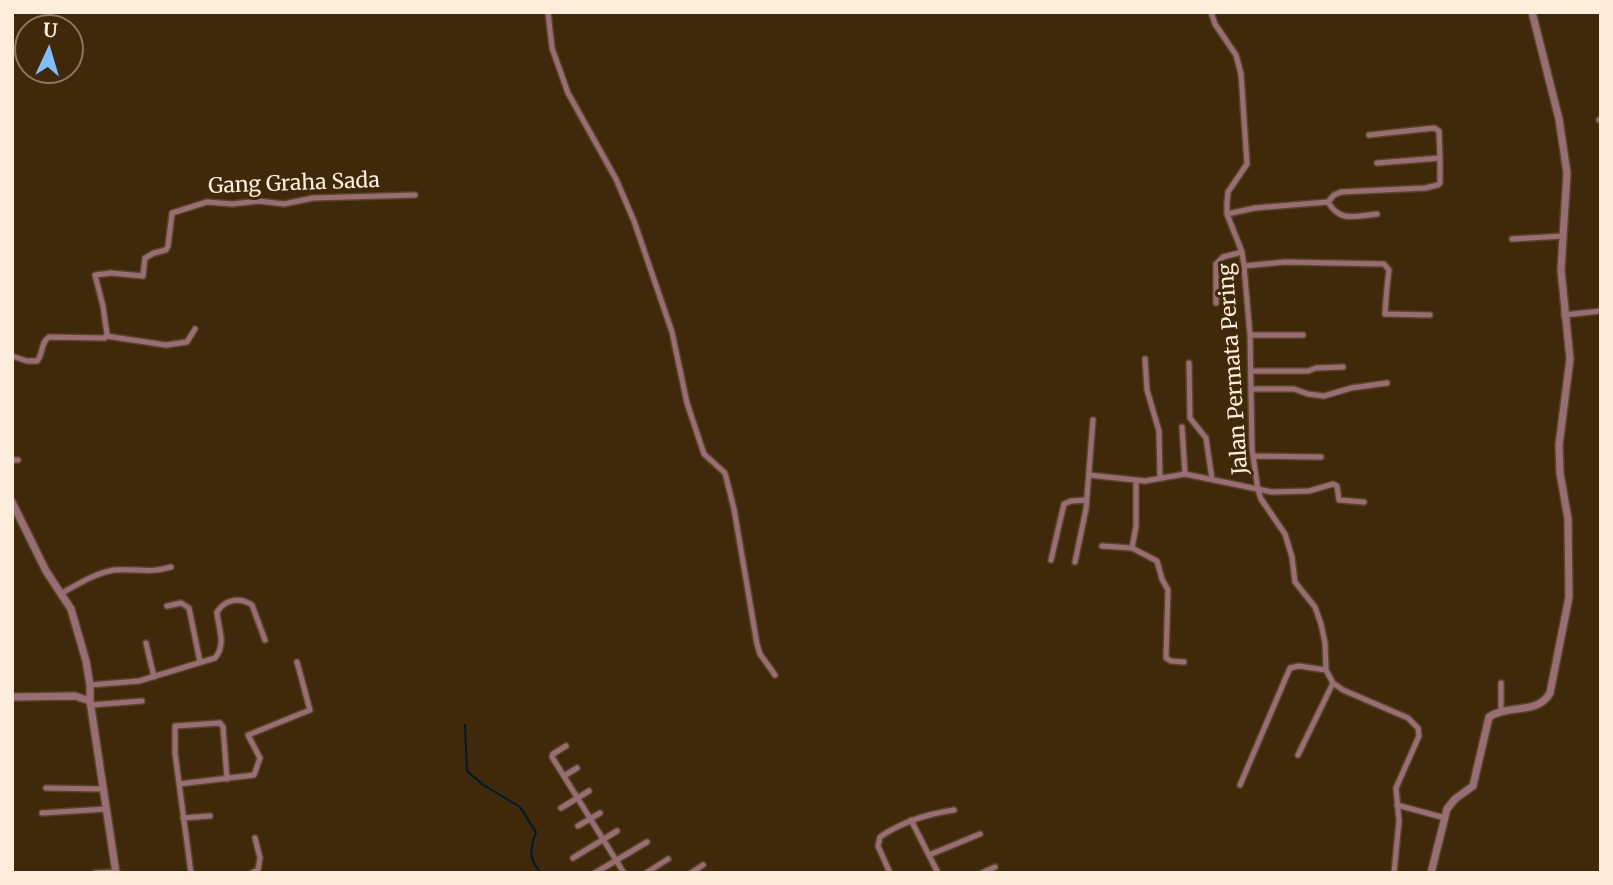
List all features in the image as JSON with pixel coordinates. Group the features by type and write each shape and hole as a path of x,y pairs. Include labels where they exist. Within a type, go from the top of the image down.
{"street":[{"path":"548,12 552,48 568,93 616,179 634,221 672,332 687,403 704,454 725,473 734,509 757,644 762,658 775,675"},
{"path":"1211,12 1215,24 1236,55 1241,74 1247,164 1228,192 1227,214 1255,208 1328,202 1341,192 1438,185 1441,177 1439,131 1434,128 1368,135"},
{"path":"1431,873 1447,809 1455,799 1473,786 1489,717 1501,711 1539,705 1550,693 1569,597 1568,519 1560,473 1559,444 1570,359 1561,270 1567,173 1559,119 1532,12"},
{"path":"1377,163 1440,159"},
{"name":"Gang Graha Sada","path":"106,337 103,306 95,275 111,273 144,276 145,258 166,250 168,246 172,213 207,202 232,204 259,201 284,204 313,198 415,195"},
{"path":"1328,202 1334,212 1342,216 1377,214"},
{"name":"Jalan Permata Pering","path":"1227,214 1242,253 1244,266 1258,491 1285,534 1292,557 1295,582 1317,612 1325,643 1326,670 1333,683"},
{"path":"1511,239 1563,236"},
{"path":"1216,303 1216,264 1223,257 1242,253"},
{"path":"1244,266 1285,262 1384,264 1389,270 1385,314 1430,315"},
{"path":"1564,315 1601,311"},
{"path":"12,356 27,361 37,360 41,355 43,341 48,337 106,337 166,345 187,342 195,329"},
{"path":"1250,335 1303,335"},
{"path":"1145,359 1147,390 1159,431 1160,478"},
{"path":"1189,363 1190,418 1206,438 1212,479"},
{"path":"1252,370 1308,371 1343,367"},
{"path":"1252,389 1294,389 1324,396 1351,388 1387,383"},
{"path":"1075,562 1085,519 1093,420"},
{"path":"1182,427 1185,474"},
{"path":"1254,456 1321,457"},
{"path":"1089,475 1136,480 1185,474 1258,491 1308,491 1333,484 1337,485 1339,500 1364,502"},
{"path":"1132,548 1136,526 1136,480"},
{"path":"1051,560 1064,504 1086,500"},
{"path":"12,502 47,570 71,609 90,685 90,703 116,873 94,873"},
{"path":"1102,546 1132,548 1153,558 1159,565 1168,590 1166,658 1171,662 1184,662"},
{"path":"62,593 86,580 115,570 155,572 171,567"},
{"path":"90,685 121,684 154,677 218,655 222,640 217,612 223,604 231,601 245,601 252,605 265,640"},
{"path":"167,606 181,603 189,608 200,662"},
{"path":"146,643 154,677"},
{"path":"179,784 253,776 256,773 260,758 247,738 249,734 310,710 297,662"},
{"path":"1240,785 1290,668 1299,666 1326,670"},
{"path":"1298,755 1333,683 1343,690 1408,718 1418,727 1416,745 1396,788 1399,821 1394,873"},
{"path":"1501,683 1501,711"},
{"path":"12,697 75,696 90,703 142,701"},
{"path":"191,873 173,733 176,725 220,723 223,727 227,779"},
{"path":"566,746 552,755 624,873"},
{"path":"564,776 577,768"},
{"path":"46,788 103,789"},
{"path":"561,807 589,791"},
{"path":"1397,805 1445,818"},
{"path":"42,813 106,809"},
{"path":"890,873 878,846 879,839 911,820 954,810"},
{"path":"578,826 600,813"},
{"path":"183,818 211,816"},
{"path":"911,820 938,873"},
{"path":"573,858 617,831"},
{"path":"929,855 980,834"},
{"path":"252,873 258,870 260,863 255,838"},
{"path":"595,873 647,842"},
{"path":"646,873 668,859"},
{"path":"691,873 703,865"},
{"path":"982,873 995,867"}],"waterway":[{"path":"465,725 467,771 482,784 520,807 536,832 531,854 541,873"}]}
